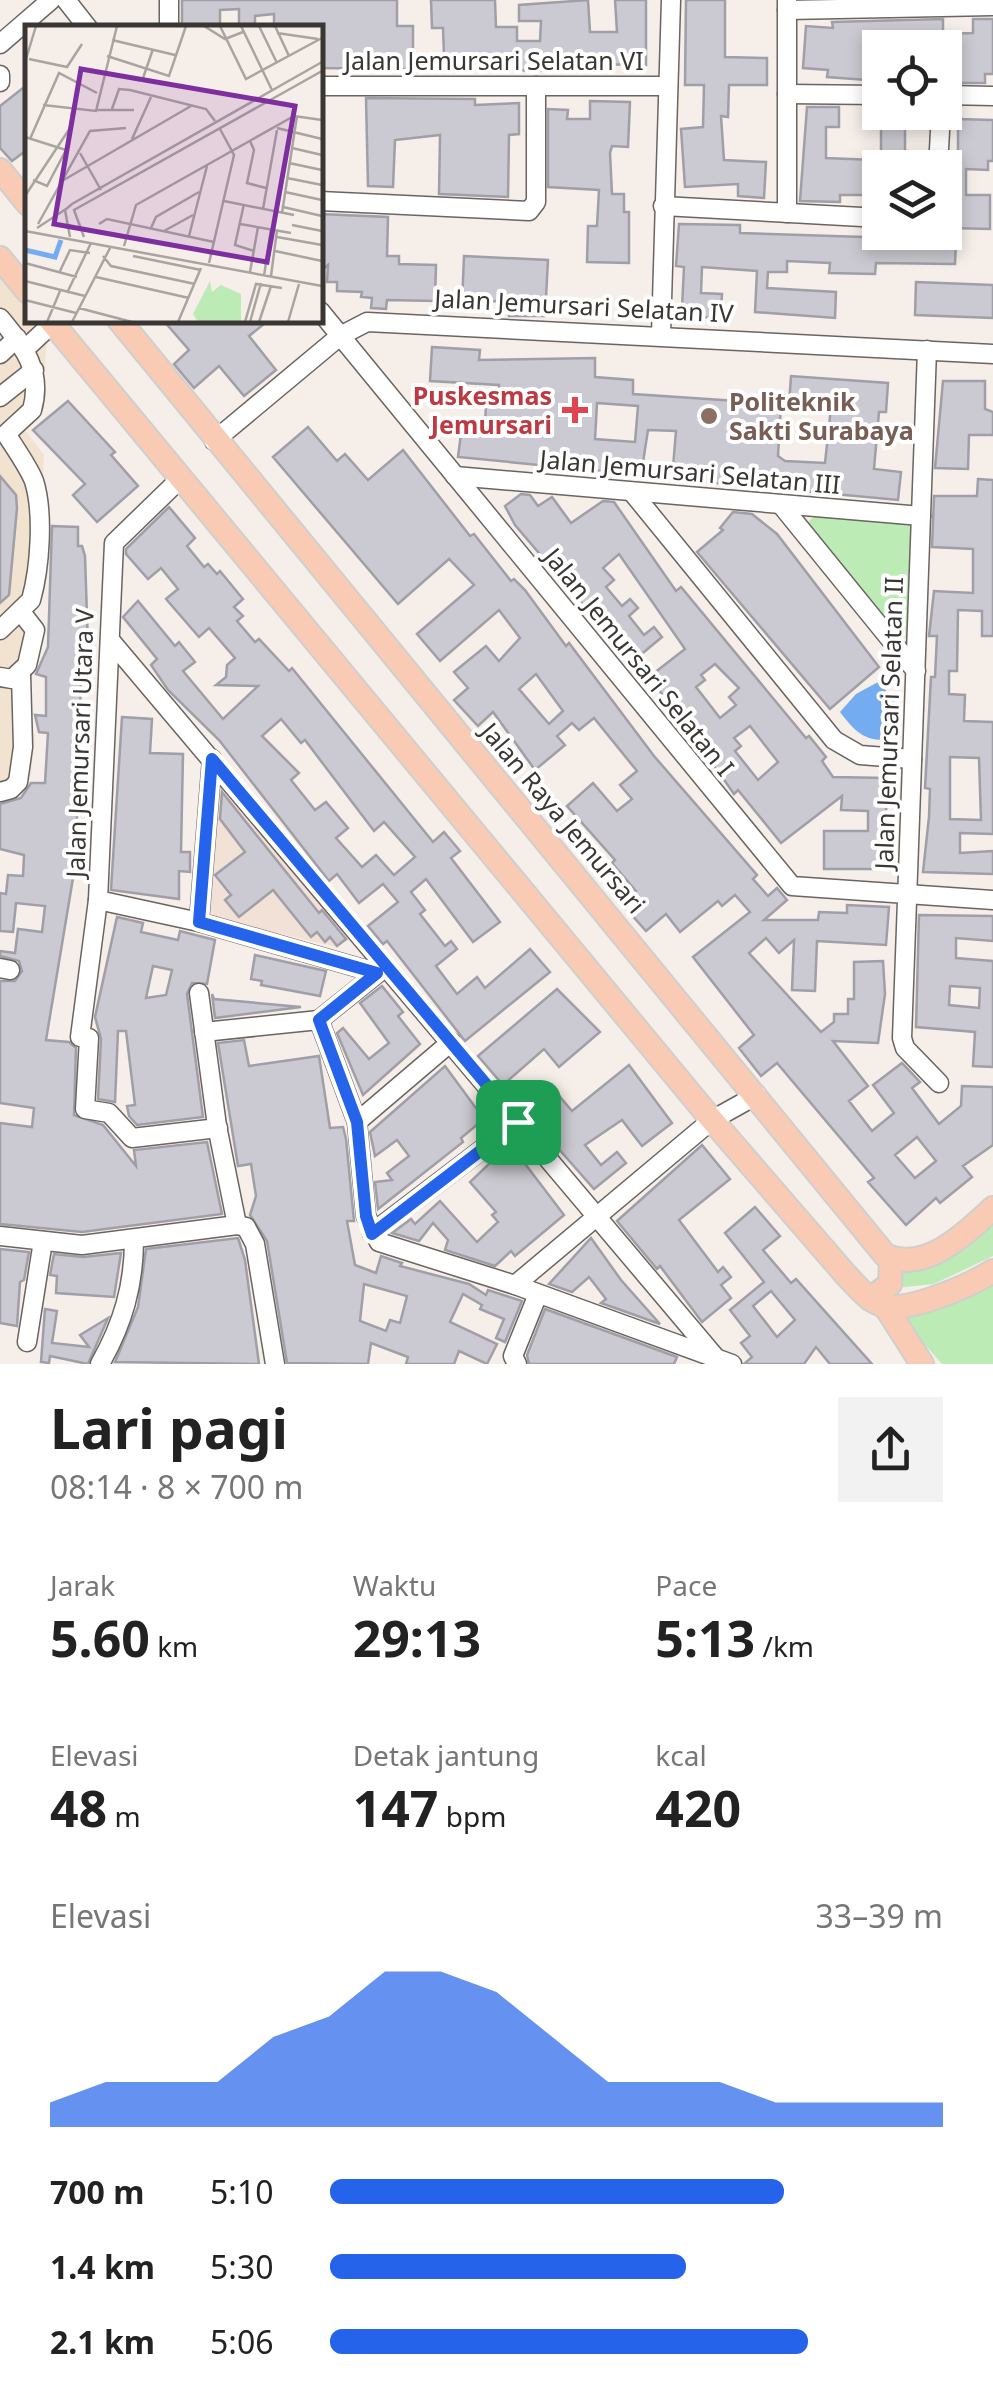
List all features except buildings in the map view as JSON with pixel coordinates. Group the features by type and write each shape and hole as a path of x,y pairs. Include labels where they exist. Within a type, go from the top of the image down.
{"main road":[{"path":"0,170 25,200"},
{"path":"1,262 25,289"},
{"path":"52,322 717,1117 878,1302 922,1364"},
{"name":"Jalan Raya Jemursari","path":"121,322 752,1098 890,1258"},
{"path":"878,1302 890,1284 890,1258 928,1256 956,1242 993,1208"},
{"path":"878,1302 936,1296 993,1271"}],"street":[{"path":"0,44 51,0"},
{"path":"66,0 86,25"},
{"path":"661,334 671,0"},
{"path":"787,213 787,5 993,6"},
{"name":"Jalan Jemursari Selatan VI","path":"322,86 668,86"},
{"path":"322,201 530,211 536,202 536,86"},
{"path":"787,94 862,95"},
{"path":"962,95 993,96"},
{"path":"663,206 862,217"},
{"name":"Jalan Jemursari Selatan I","path":"322,314 783,878 804,890 993,900"},
{"path":"0,318 21,344 34,370 32,410 3,430 12,452 29,470 38,503 34,586 22,612 0,630"},
{"name":"Jalan Jemursari Selatan IV","path":"214,441 340,336 354,326 380,321 993,354"},
{"path":"0,354 52,322"},
{"name":"Jalan Jemursari Selatan II","path":"927,350 902,1038 905,1048 940,1083"},
{"path":"0,397 34,370"},
{"name":"Jalan Jemursari Selatan III","path":"455,476 921,516"},
{"name":"Jalan Jemursari Utara V","path":"180,479 114,543 98,900 80,1037 89,1038 86,1109 109,1113 132,1138 218,1128"},
{"path":"632,492 834,740 860,755 912,759"},
{"path":"782,506 916,671"},
{"path":"0,792 11,790 20,774 21,674 35,634 32,622 22,612"},
{"path":"110,640 382,969 451,1042 724,1361"},
{"path":"0,677 10,680 21,674"},
{"path":"199,922 212,759"},
{"path":"98,900 382,969"},
{"path":"204,1032 319,1020 382,969"},
{"path":"199,993 218,1128 237,1224"},
{"path":"319,1020 357,1122 366,1216 372,1234 393,1248 515,1285 724,1361"},
{"path":"357,1122 451,1042"},
{"path":"515,1285 717,1117 752,1098"},
{"path":"372,1234 518,1122"},
{"path":"0,1236 82,1245 237,1224 250,1231 255,1244 275,1364"},
{"path":"100,1364 124,1320 134,1274 134,1238"},
{"path":"27,1342 43,1241"},
{"path":"517,1364 512,1356 538,1294"}],"shaded area":[{"path":"0,276 25,307 25,322 38,322 47,333 42,415 24,429 44,455 32,667 30,732 35,734 31,775 8,789 0,788"},
{"path":"220,775 350,939 337,947 216,919 209,910 212,781"}],"green space":[{"path":"815,516 912,523 909,638 902,637 808,530 809,521"},
{"path":"993,1218 993,1256 934,1284 896,1288 899,1270"},
{"path":"993,1276 993,1364 942,1364 904,1321 906,1309"}],"water":[{"path":"878,682 895,700 893,731 886,739 878,740 860,733 840,712 856,694"}],"place":[{"name":"Puskesmas Jemursari","path":"575,410"},
{"name":"Politeknik Sakti Surabaya","path":"709,416"}],"route":[{"path":"212,759 388,965 518,1122 372,1234 366,1216 357,1122 319,1020 377,973 199,922 212,759"}]}
